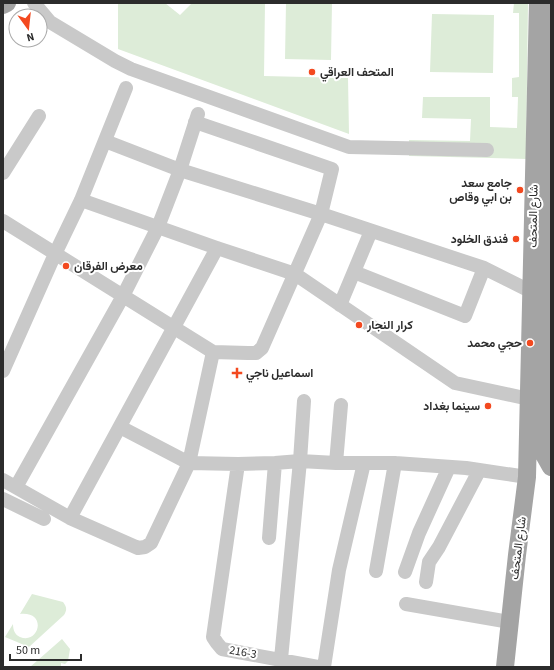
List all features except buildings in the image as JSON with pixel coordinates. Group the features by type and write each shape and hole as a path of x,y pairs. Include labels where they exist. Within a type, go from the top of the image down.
{"main road":[{"path":"3,5 7,3"},
{"name":"شارع المتحف","path":"505,667 527,474 541,432 545,254 546,104 538,3"},
{"name":"شارع المتحف","path":"547,459 541,432 529,399 532,292 551,45 551,3"},
{"path":"527,474 547,459"}],"street":[{"path":"34,3 50,22 131,69 349,147 487,150"},
{"path":"3,371 55,254 81,200 126,88"},
{"path":"3,173 39,116"},
{"path":"3,221 55,254 123,296 174,328 213,352 256,352 262,348 321,214 332,169 196,118 180,170 158,227 123,296 16,487"},
{"path":"105,141 180,170 321,214 484,268 532,292"},
{"path":"81,200 295,274 455,383 529,399"},
{"path":"340,305 371,231"},
{"path":"70,518 217,248"},
{"path":"354,272 465,316 484,268"},
{"path":"3,480 70,518 138,548 145,547 151,543 189,463 213,352"},
{"path":"281,659 300,461 304,401"},
{"path":"336,463 341,405"},
{"path":"120,427 189,463 238,464 300,461 336,463 395,463 527,474"},
{"path":"269,538 275,463"},
{"path":"324,667 339,570 364,463"},
{"path":"376,571 395,463"},
{"name":"216-3","path":"238,464 213,637 222,649 318,667"},
{"path":"404,572 419,533 449,467"},
{"path":"426,582 429,562 439,547 479,471"},
{"path":"3,499 44,519"},
{"path":"406,604 510,622"}],"green space":[{"path":"118,3 165,3 180,15 192,3 265,3 264,76 348,78 349,134 118,49"},
{"path":"286,3 332,3 331,60 285,59"},
{"path":"514,3 528,3 526,159 409,156 409,140 470,141 471,119 422,118 423,97 490,97 490,127 517,128 518,97 512,97 512,78 519,77 519,13 513,13"},
{"path":"432,14 494,15 493,73 430,72"},
{"path":"32,594 63,602 66,610 64,615 29,647 5,637 13,624 15,632 20,637 27,638 36,632 38,627 34,617 29,614 20,614"},
{"path":"62,639 70,649 68,661 65,664 61,663 61,667 30,667"}],"place":[{"name":"المتحف العراقي","path":"312,72"},
{"name":"جامع سعد بن ابي وقاص","path":"520,190"},
{"name":"فندق الخلود","path":"516,239"},
{"name":"معرض الفرقان","path":"66,266"},
{"name":"كرار النجار","path":"359,325"},
{"name":"حجي محمد","path":"530,343"},
{"name":"اسماعيل ناجي","path":"237,373"},
{"name":"سينما بغداد","path":"488,406"}]}
